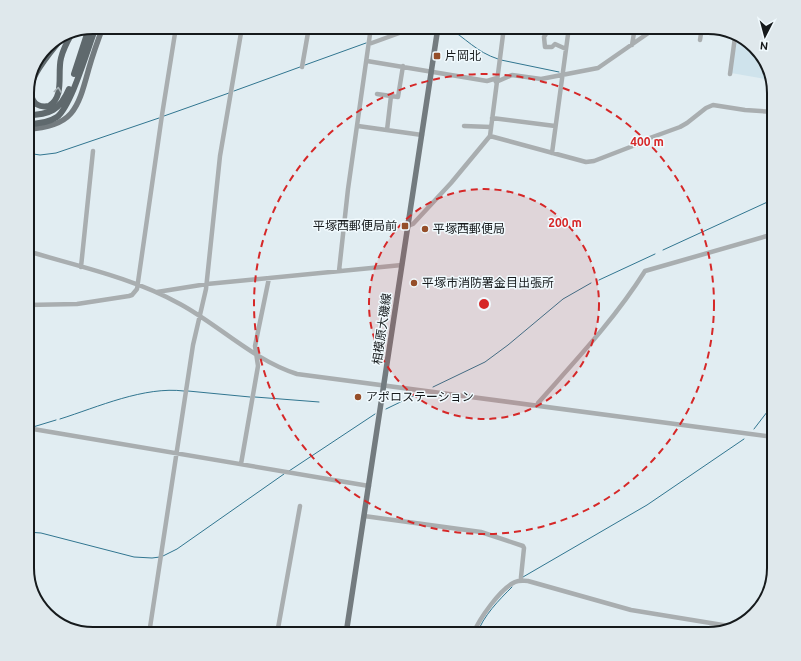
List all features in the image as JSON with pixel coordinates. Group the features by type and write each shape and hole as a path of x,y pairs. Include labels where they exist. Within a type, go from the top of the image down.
{"highway":[{"path":"34,125 49,121 57,117 62,112 71,95 93,34"},
{"path":"34,115 49,113 61,104 69,90 87,35"},
{"path":"34,102 40,106 49,106 57,99 60,59 68,40"},
{"path":"41,65 52,51"}],"main road":[{"path":"34,128 41,129 56,125 73,111 82,94 101,34"},
{"name":"相模原大磯線","path":"347,627 437,34"}],"street":[{"path":"34,305 77,304 129,296 132,295 137,289 175,34"},
{"path":"150,627 193,345 207,284 220,156 241,34"},
{"path":"302,65 308,34"},
{"path":"339,271 348,189 370,34"},
{"path":"370,41 387,34"},
{"path":"408,226 414,224 452,183 490,136 503,34"},
{"path":"546,34 544,37 544,47 552,47 555,44 566,49"},
{"path":"552,153 568,34"},
{"path":"632,45 634,34"},
{"path":"367,60 487,81 496,80 512,74 541,79 598,68 647,34"},
{"path":"700,40 701,34"},
{"path":"730,74 734,41"},
{"path":"377,94 398,97 403,66"},
{"path":"387,130 391,96"},
{"path":"490,136 586,162 594,161 638,144 640,145 647,139 680,127 706,108 713,105 767,112"},
{"path":"492,118 555,126"},
{"path":"358,126 422,136"},
{"path":"464,126 491,127"},
{"path":"81,267 93,151"},
{"path":"538,406 538,403 606,326 629,297 645,271 767,236"},
{"path":"34,253 156,292 181,304 271,363 297,374 767,436"},
{"path":"156,292 207,284 402,265"},
{"path":"241,464 258,366 255,346 269,278"},
{"path":"34,428 369,486"},
{"path":"278,627 300,506"},
{"path":"364,516 481,532 523,546 521,581"},
{"path":"476,627 482,616 501,594 511,585 521,581 528,581 631,610 722,625"}],"shaded area":[{"path":"735,41 745,47 745,56 755,57 765,79 731,73"}],"waterway":[{"path":"457,34 483,53 498,59"},
{"path":"305,65 366,43"},
{"path":"501,60 559,72"},
{"path":"234,91 300,67"},
{"path":"164,116 229,93"},
{"path":"34,154 40,155 56,153 159,118"},
{"path":"663,250 767,202"},
{"path":"599,280 655,254"},
{"path":"433,387 485,362 508,345 563,299 591,283"},
{"path":"60,419 137,394 169,390 184,391"},
{"path":"188,391 250,397"},
{"path":"386,409 415,395"},
{"path":"255,397 319,402"},
{"path":"754,429 767,412"},
{"path":"289,471 375,414"},
{"path":"34,427 56,420"},
{"path":"523,577 647,505 744,439"},
{"path":"163,556 177,549 284,474"},
{"path":"34,532 134,557 160,557"},
{"path":"480,627 487,615 512,587"}],"place":[{"name":"片岡北","path":"437,56"},
{"name":"平塚西郵便局前","path":"405,226"},
{"name":"平塚西郵便局","path":"425,229"},
{"name":"平塚市消防署金目出張所","path":"414,283"},
{"name":"アポロステーション","path":"358,397"}]}
